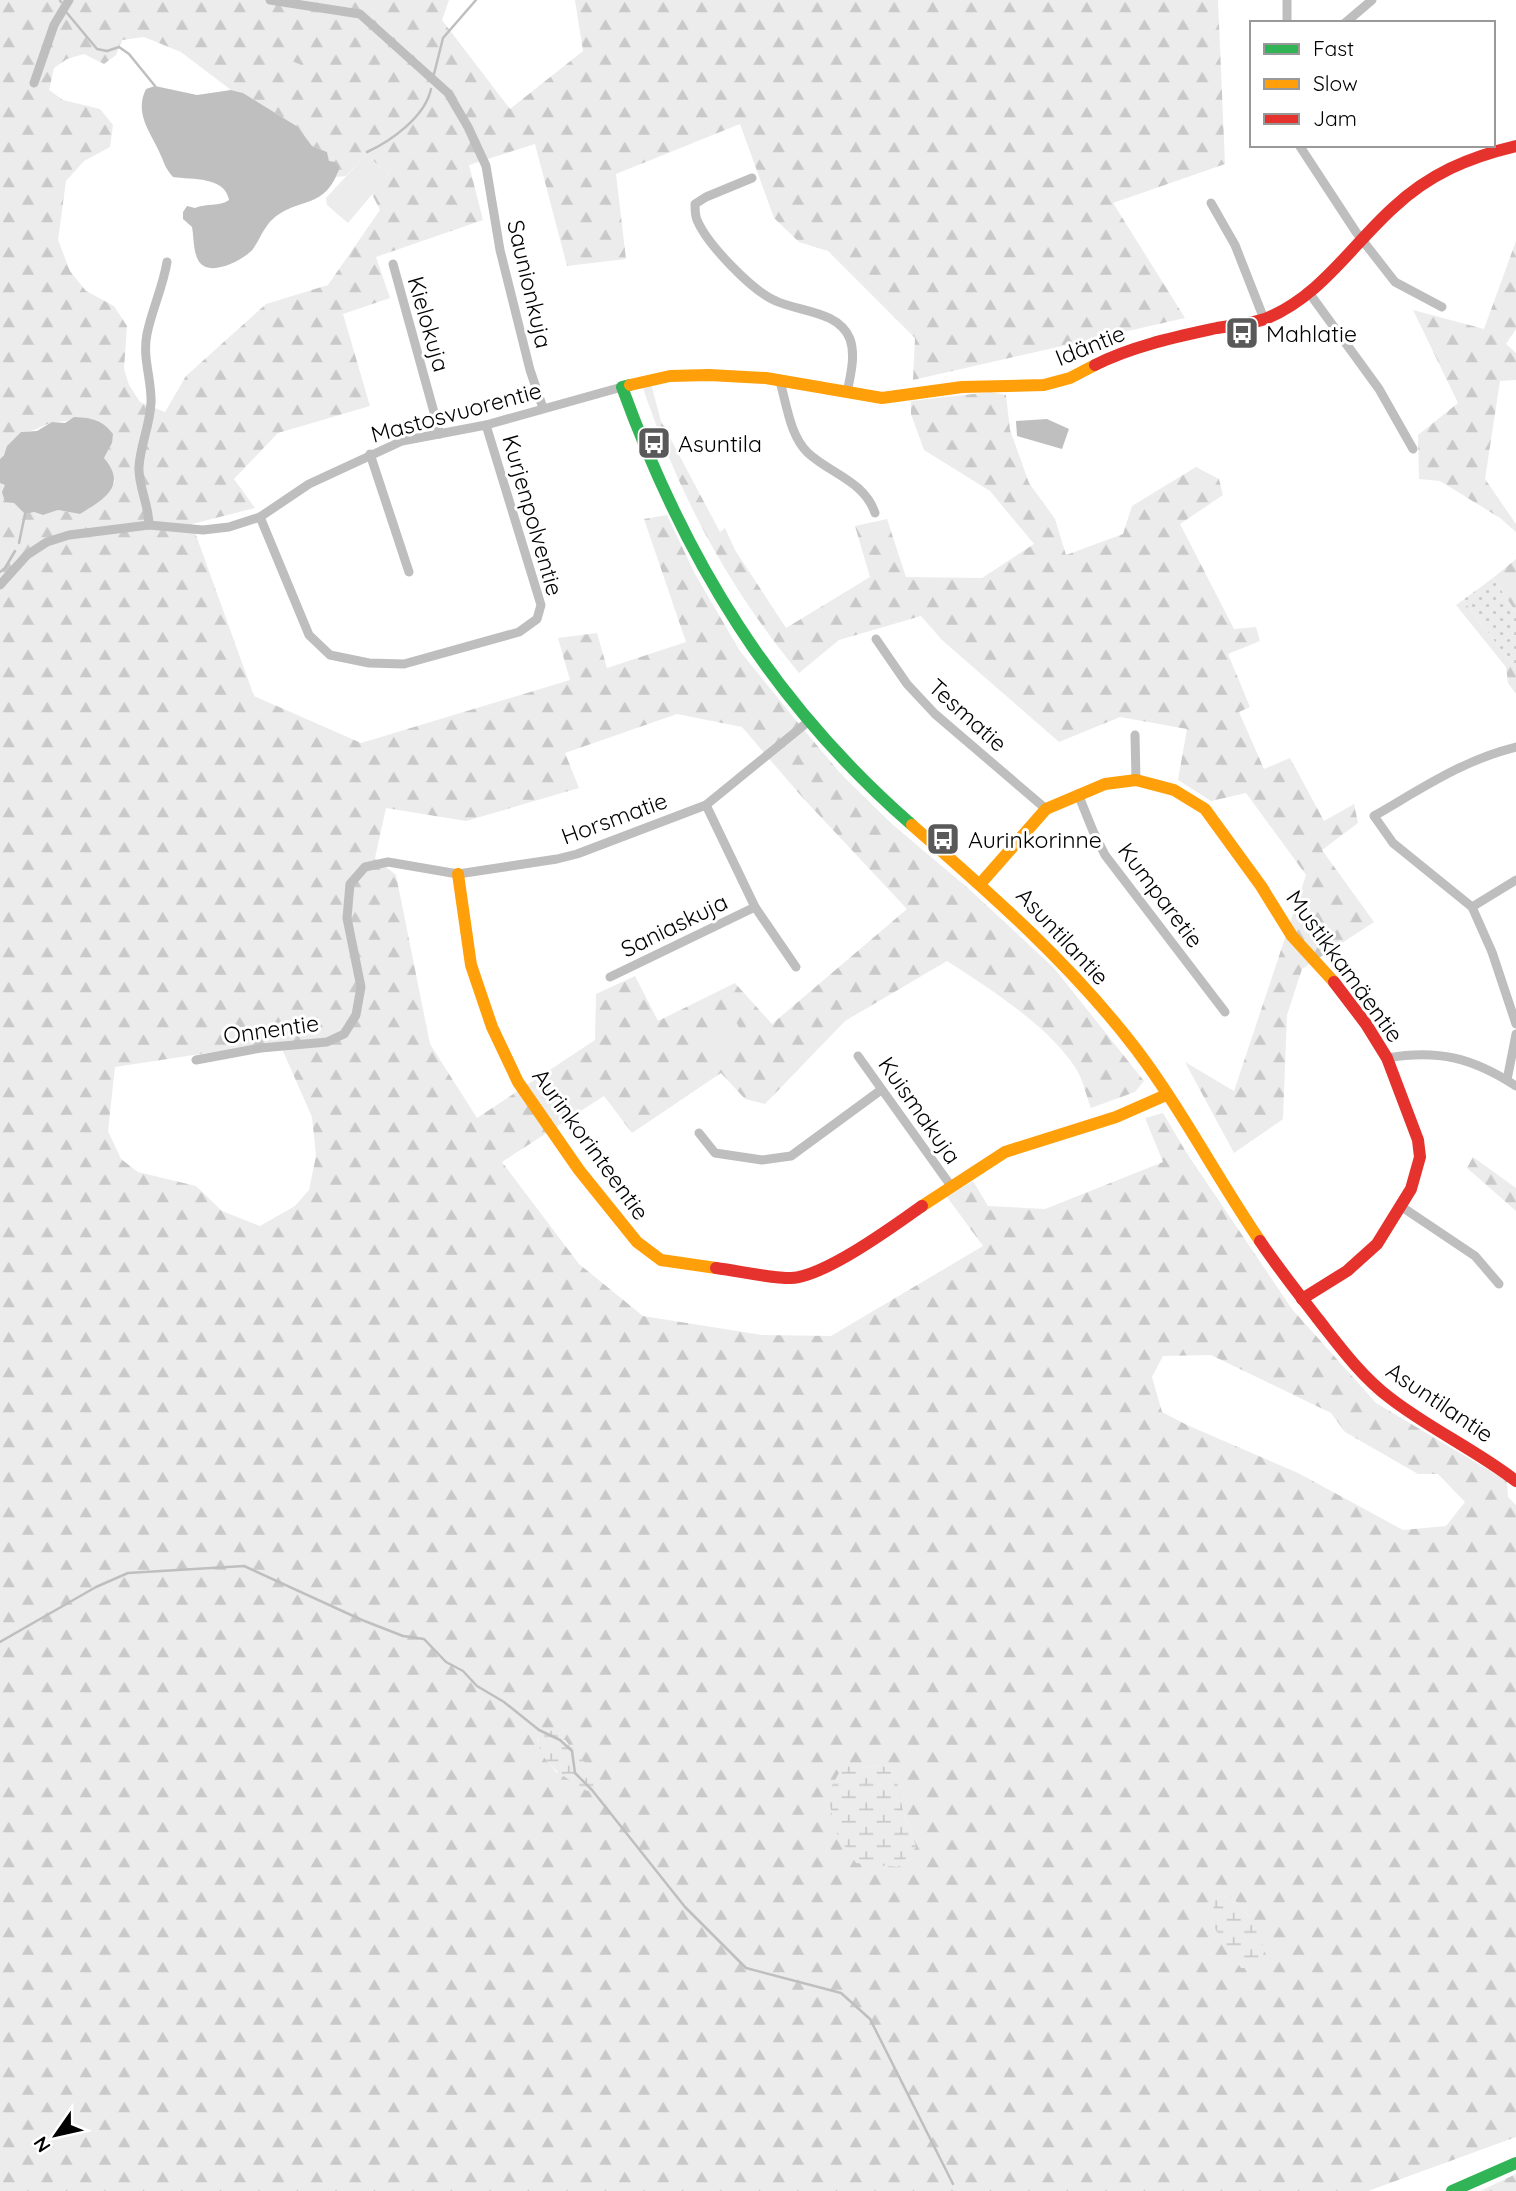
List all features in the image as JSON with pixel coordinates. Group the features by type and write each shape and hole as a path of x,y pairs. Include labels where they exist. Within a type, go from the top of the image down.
{"street":[{"path":"34,83 54,24 69,0"},
{"name":"Saunionkuja","path":"270,0 360,14 448,93 486,166 500,250 530,370 543,408"},
{"path":"1286,0 1287,21"},
{"path":"1347,21 1372,0"},
{"name":"Idäntie","path":"622,387 670,376 720,376 766,379 883,398 962,387 1044,385 1070,378 1116,354 1190,334 1264,319 1310,294 1393,208 1416,189 1479,155 1516,146"},
{"path":"1300,147 1363,242 1395,282 1442,307"},
{"path":"752,178 695,204 697,219 707,236 748,284 775,301 835,320 850,339 853,363 847,393"},
{"path":"1211,203 1235,245 1264,319"},
{"path":"149,525 149,510 139,468 150,411 146,336 163,285 167,262"},
{"name":"Kielokuja","path":"393,264 440,434"},
{"path":"1310,294 1379,389 1413,449"},
{"path":"780,382 794,431 807,453 864,492 875,513"},
{"name":"Mastosvuorentie","path":"0,585 27,555 47,542 69,535 149,525 203,530 229,527 260,517 309,484 402,441 486,425 622,387"},
{"name":"Asuntilantie","path":"622,387 653,466 694,555 729,615 808,721 879,796 981,883 1053,951 1143,1058 1274,1264 1338,1346 1373,1383 1401,1406 1484,1457 1516,1481"},
{"name":"Kurjenpolventie","path":"260,517 309,635 330,655 369,663 404,664 519,632 537,619 541,605 486,425"},
{"path":"370,454 409,572"},
{"name":"Tesmatie","path":"876,639 907,684 935,714 1046,809"},
{"name":"Horsmatie","path":"404,863 458,874 577,854 706,805 808,721"},
{"path":"1135,736 1136,780"},
{"path":"1516,747 1490,753 1461,765 1374,816 1393,843 1472,907 1492,952 1516,1024"},
{"name":"Mustikkamäentie","path":"981,883 1046,809 1105,784 1136,780 1174,790 1205,809 1261,886 1292,936 1350,1001 1387,1058 1418,1140 1420,1157 1417,1172 1402,1207 1377,1244 1347,1271 1301,1299"},
{"name":"Kumparetie","path":"1078,794 1105,855 1225,1012"},
{"path":"706,805 755,906 796,967"},
{"name":"Onnentie","path":"195,1060 261,1048 327,1042 344,1034 356,1015 361,987 347,918 350,884 365,867 388,862 404,863"},
{"name":"Aurinkorinteentie","path":"458,874 471,965 492,1027 519,1082 579,1170 638,1242 661,1260 790,1278 806,1276 873,1241 1005,1152 1116,1117 1166,1095"},
{"path":"1472,907 1516,880"},
{"name":"Saniaskuja","path":"610,977 755,906"},
{"path":"1507,1080 1516,1034"},
{"path":"1387,1058 1417,1053 1454,1056 1482,1067 1516,1086"},
{"name":"Kuismakuja","path":"858,1056 951,1186"},
{"path":"699,1133 715,1153 762,1160 791,1156 881,1090"},
{"path":"1402,1207 1475,1256 1499,1284"},
{"path":"1452,2191 1516,2163"}],"green space":[{"path":"0,0 449,0 442,20 510,109 583,51 575,0 1218,0 1225,164 1113,203 1185,318 913,380 915,338 828,251 799,242 774,218 740,124 616,174 626,259 567,266 535,144 469,165 483,220 376,257 390,298 343,314 370,406 278,433 234,479 255,508 192,524 254,696 361,743 570,680 558,638 597,633 607,668 686,642 644,519 667,515 695,574 740,651 841,774 892,824 969,889 1054,968 1144,1081 1135,1092 1091,1108 1078,1072 1063,1051 1016,1008 947,961 845,1021 765,1104 745,1099 721,1073 632,1133 604,1096 502,1162 579,1264 643,1316 762,1335 831,1336 983,1246 947,1197 973,1181 988,1206 1045,1209 1163,1162 1145,1118 1163,1113 1186,1152 1292,1309 1376,1403 1507,1481 1508,1497 1516,1505 1516,2137 1368,2191 0,2191 0,483 5,484 14,503 25,514 33,512 43,515 58,510 80,514 109,493 115,481 104,458 112,443 74,417 21,432 0,459","holes":["144,37 181,52 231,90 243,93 298,127 312,146 327,152 328,161 340,167 336,177 346,176 366,155 389,174 372,194 380,210 328,285 266,304 186,376 165,412 140,402 129,385 124,369 127,326 114,306 86,291 70,271 58,240 66,181 84,161 110,147 113,125 100,109 63,100 49,90 54,68 67,59 84,54 104,64 116,55 122,40","677,714 742,727 802,797 907,909 772,1024 735,983 658,1021 635,976 596,994 595,1040 477,1118 430,1044 396,875 375,858 386,808 466,821 579,788 565,753","279,1042 312,1117 316,1156 309,1190 295,1206 260,1226 222,1211 196,1186 138,1172 121,1159 108,1131 115,1067","1211,1355 1331,1413 1345,1432 1418,1474 1438,1474 1465,1502 1446,1526 1403,1530 1298,1473 1162,1412 1152,1377 1163,1356","537,1739 565,1740 576,1754 557,1773 546,1760","880,1765 903,1811 916,1847 861,1768","1231,1896 1250,1918 1224,1941 1211,1923 1216,1898"]},
{"path":"276,54 315,71 309,84 270,69"},
{"path":"366,155 389,174 348,223 327,205 326,198"},
{"path":"1516,241 1516,329 1506,344 1516,353 1516,380 1500,381 1485,479 1516,524 1516,532 1500,518 1440,481 1419,479 1418,435 1458,403 1413,310 1484,329"},
{"path":"651,384 661,421 720,532 725,528 735,550 786,628 870,577 855,526 887,519 906,577 982,578 1034,544 990,491 924,450 911,414 911,401 991,392 1006,395 1010,430 1029,483 1055,519 1066,555 1123,534 1132,506 1196,467 1219,479 1223,495 1180,524 1234,629 1256,627 1260,641 1228,654 1250,707 1239,712 1264,769 1290,758 1324,821 1354,804 1358,823 1322,850 1374,922 1302,969 1287,1015 1283,1119 1234,1153 1185,1062 1234,1091 1306,875 1246,793 1211,801 1178,780 1187,729 1120,717 1059,742 942,640 921,616 839,640 799,673 727,573 689,502 643,388"},
{"path":"1516,559 1516,612 1493,578"},
{"path":"1493,578 1516,612 1516,669 1463,600"},
{"path":"1463,600 1516,669 1516,694 1508,683 1506,667 1456,605"},
{"path":"735,1020 748,1044 711,1060 699,1041"},
{"path":"1473,1157 1516,1188 1516,1211 1467,1168"},
{"path":"547,1728 577,1754 599,1787 587,1791 552,1767 538,1741 539,1730"},
{"path":"880,1765 895,1772 903,1811 916,1847 898,1867 856,1863 837,1834 827,1794 843,1766 861,1768"},
{"path":"1231,1896 1250,1918 1265,1950 1258,1968 1241,1968 1211,1923 1215,1898"},
{"path":"1516,2174 1516,2191 1480,2191"}],"shaded area":[{"path":"155,86 197,95 231,90 243,93 298,127 312,146 327,152 329,161 340,167 334,181 319,197 284,211 274,218 253,249 243,257 228,265 205,267 198,259 192,227 183,219 183,212 187,206 195,208 229,200 226,192 215,183 173,177 168,170 143,116 146,89"},
{"path":"74,417 96,421 113,434 112,443 104,458 114,476 110,491 80,514 58,510 43,515 34,512 25,514 14,503 5,502 2,492 5,485 0,483 0,459 7,446 21,432 37,431 52,422 65,423"},
{"path":"1047,419 1069,429 1062,449 1017,436 1016,421"}],"waterway":[{"path":"434,74 443,38 476,0"},
{"path":"67,13 97,49 107,51 119,47 129,54 155,86"},
{"path":"367,152 406,127 422,109 431,89"},
{"path":"19,543 25,514"},
{"path":"0,572 15,551"},
{"path":"0,1642 96,1587 128,1573 244,1566 362,1620 403,1636 424,1639 446,1662 463,1671 477,1686 504,1702 539,1730 560,1740 572,1751 575,1773 592,1790 685,1907 746,1968 841,1993 870,2019 953,2184"}],"traffic: fast":[{"path":"630,385 622,387 674,511 738,625 775,678 816,729 862,778 912,825"},
{"path":"1452,2191 1516,2163"}],"traffic: slow":[{"path":"630,385 670,376 709,375 766,378 882,398 962,387 1044,385 1070,378 1095,365"},
{"path":"981,883 1046,809 1105,784 1136,780 1174,790 1205,809 1261,886 1292,936 1334,982"},
{"path":"912,825 1030,931 1111,1018 1169,1096 1260,1241"},
{"path":"458,874 471,965 492,1027 518,1082 579,1170 637,1242 661,1260 716,1268"},
{"path":"922,1206 1005,1152 1116,1117 1166,1095"}],"traffic: jam":[{"path":"1095,365 1154,343 1259,321 1285,309 1319,284 1378,223 1407,196 1435,176 1466,161 1516,146"},
{"path":"1302,1299 1347,1271 1377,1244 1411,1189 1420,1157 1418,1140 1387,1058 1366,1024 1334,982"},
{"path":"716,1268 782,1278 805,1275 840,1260 922,1206"},
{"path":"1260,1241 1334,1340 1370,1380 1405,1409 1516,1481"}],"place":[{"name":"Mahlatie","path":"1242,333"},
{"name":"Asuntila","path":"654,443"},
{"name":"Aurinkorinne","path":"943,839"}]}
